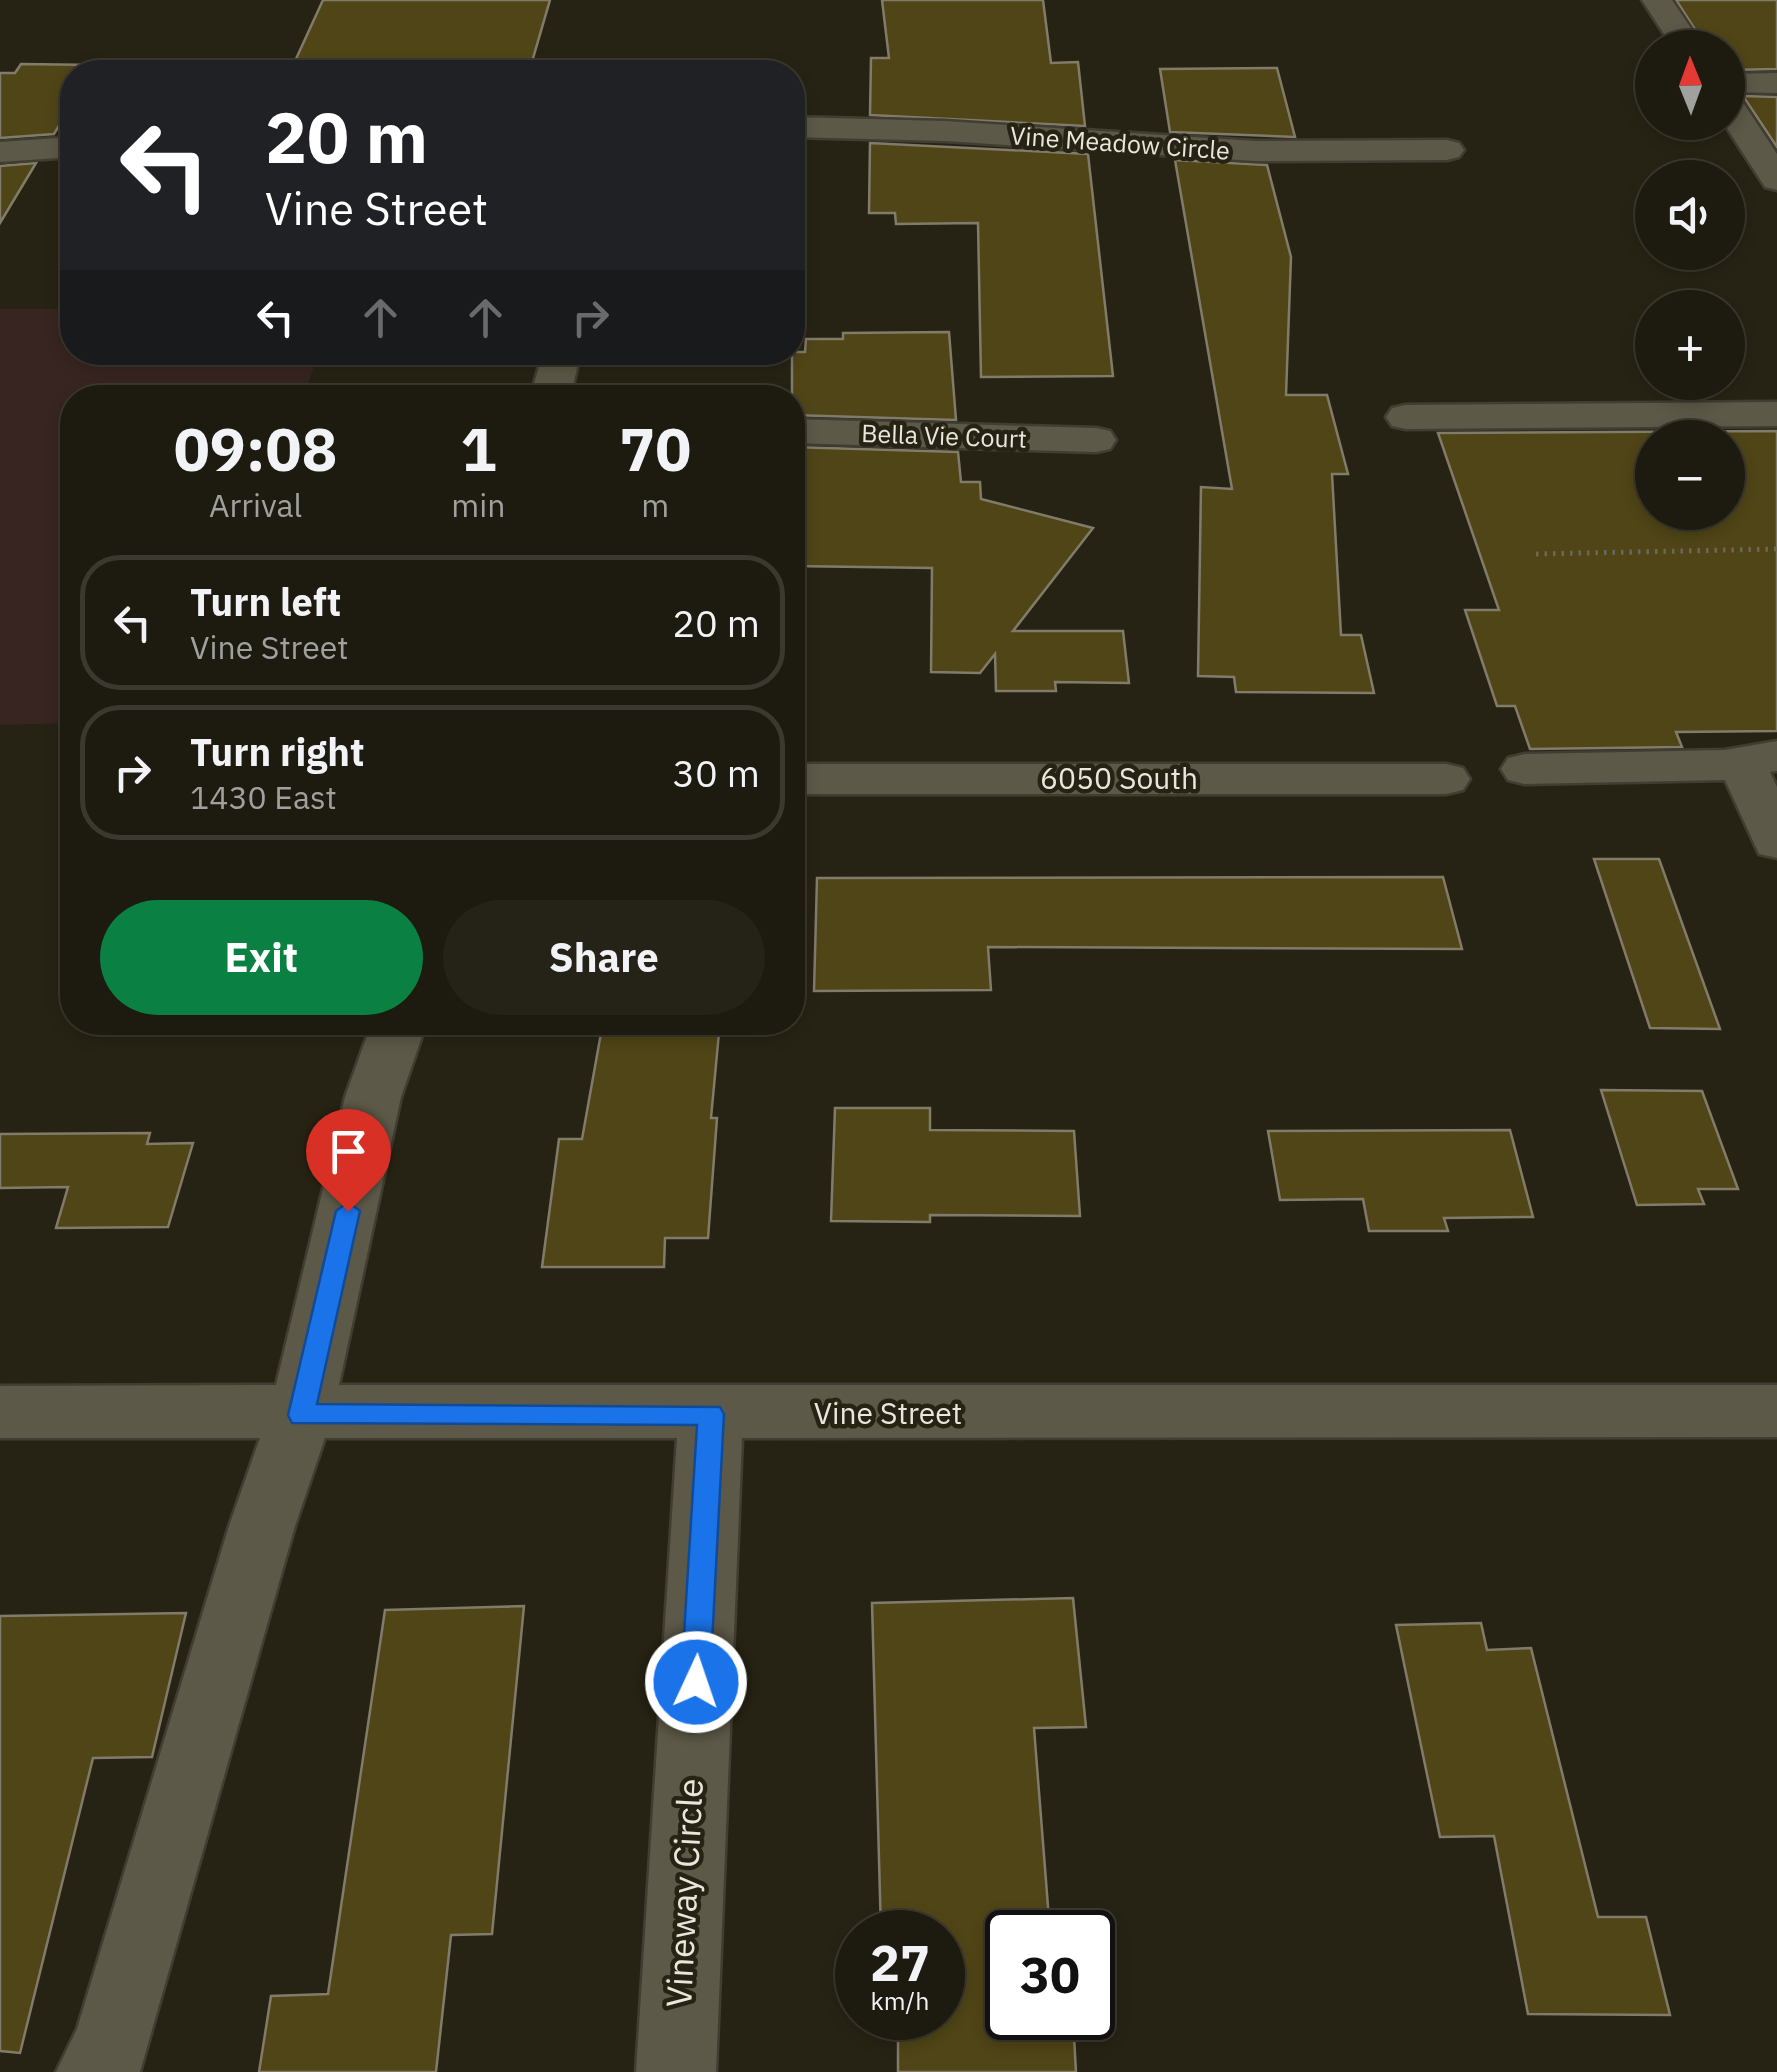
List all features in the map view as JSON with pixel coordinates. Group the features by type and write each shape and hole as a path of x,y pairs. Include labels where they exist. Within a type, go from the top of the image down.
{"street":[{"path":"1658,0 1677,30"},
{"path":"1745,83 1777,83"},
{"name":"Vine Meadow Circle","path":"805,127 945,130 1254,151 1447,150"},
{"path":"1745,131 1777,180"},
{"path":"0,152 60,148"},
{"path":"1406,416 1777,414"},
{"name":"Bella Vie Court","path":"805,432 1096,440"},
{"path":"1525,769 1759,759 1777,842"},
{"name":"6050 South","path":"805,778 1446,779"},
{"path":"96,2072 111,2046 262,1526 301,1415 374,1097 395,1035"},
{"name":"Vine Street","path":"0,1412 301,1415 1777,1411"},
{"name":"Vineway Circle","path":"676,2072 711,1414"}],"path":[{"path":"1536,554 1777,549"}],"shaded area":[{"path":"0,309 60,309 60,365 315,365 307,385 60,385 60,723 0,725"}],"building":[{"path":"323,0 550,0 532,60 296,60"},
{"path":"882,0 1043,0 1051,63 1078,62 1085,126 870,115 871,58 889,58"},
{"path":"1676,0 1777,0 1777,69 1745,70 1745,30 1695,30"},
{"path":"21,64 60,65 60,124 54,134 0,138 0,73 15,73"},
{"path":"1277,68 1295,137 1170,132 1160,69"},
{"path":"1745,96 1777,97 1777,147 1745,99"},
{"path":"870,143 1088,154 1113,376 981,377 978,223 896,224 895,213 869,213"},
{"path":"1175,160 1267,165 1291,257 1286,395 1327,395 1348,474 1332,474 1341,635 1361,635 1374,693 1236,692 1234,677 1198,676 1201,487 1232,489"},
{"path":"36,163 0,223 0,166"},
{"path":"949,332 956,420 805,415 805,385 792,385 792,365 805,365 806,339 843,339 843,333"},
{"path":"1745,431 1777,431 1777,731 1676,732 1682,747 1530,749 1515,706 1497,706 1465,610 1499,610 1438,433 1635,432 1635,530 1745,530"},
{"path":"805,447 958,452 961,482 980,482 981,499 1093,528 1013,631 1123,631 1129,683 1055,682 1056,691 996,691 995,654 980,673 931,672 932,568 805,566"},
{"path":"1594,859 1659,859 1720,1029 1650,1028"},
{"path":"1443,877 1462,949 988,947 991,990 814,991 817,878"},
{"path":"601,1035 719,1035 711,1118 717,1118 708,1238 665,1238 664,1267 542,1267 559,1139 582,1139"},
{"path":"1601,1090 1702,1091 1738,1189 1698,1189 1704,1204 1637,1205"},
{"path":"835,1108 930,1108 930,1130 1074,1131 1080,1216 930,1215 930,1222 831,1221"},
{"path":"1510,1130 1533,1217 1444,1218 1448,1231 1369,1231 1363,1199 1280,1200 1268,1131"},
{"path":"150,1133 147,1144 193,1143 168,1227 56,1228 68,1187 0,1188 0,1134"},
{"path":"1073,1598 1086,1727 1034,1728 1048,1910 985,1910 985,2040 1074,2040 1076,2072 898,2072 898,2040 965,2040 965,1910 880,1910 872,1603"},
{"path":"524,1606 492,1934 451,1935 436,2072 259,2072 271,1996 328,1994 385,1610"},
{"path":"186,1613 152,1757 93,1758 20,2053 0,2051 0,1616"},
{"path":"1481,1623 1487,1650 1531,1648 1598,1917 1646,1917 1670,2015 1528,2014 1494,1836 1440,1837 1396,1625"}],"route":[{"path":"348,1211 301,1415 711,1414 696,1682"}]}
